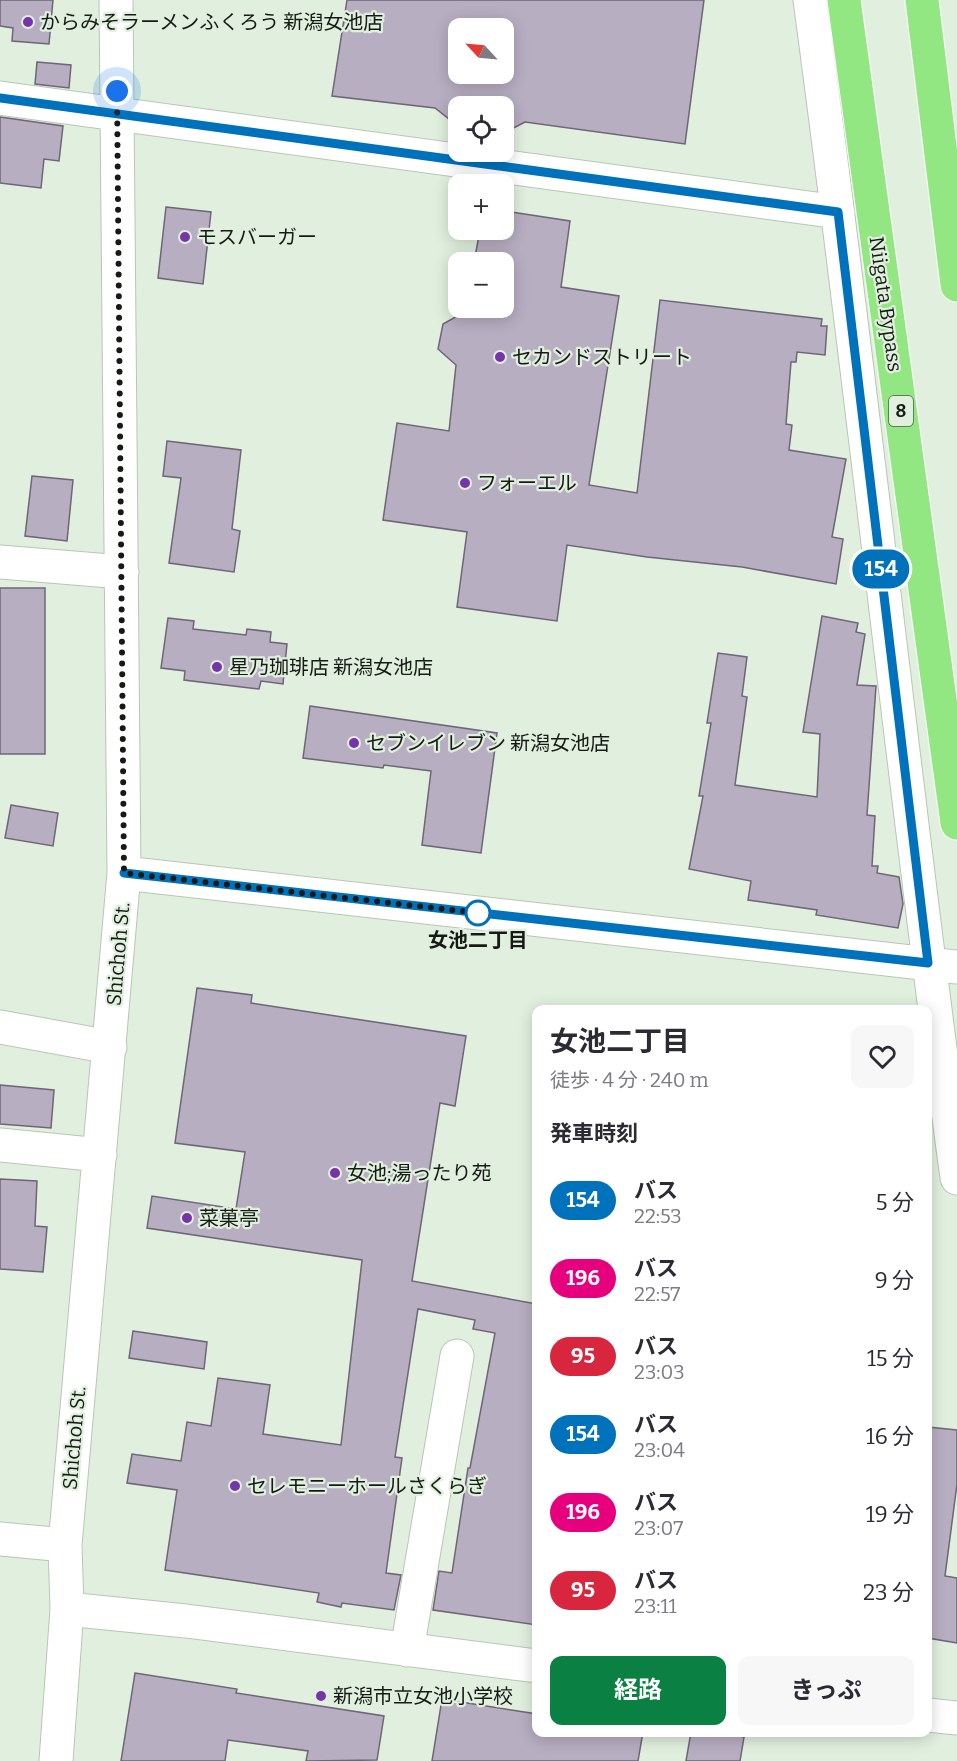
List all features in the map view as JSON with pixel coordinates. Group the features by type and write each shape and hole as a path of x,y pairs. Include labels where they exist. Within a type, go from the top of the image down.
{"highway":[{"name":"Niigata Bypass","path":"844,0 957,823"},
{"path":"922,0 957,285"}],"street":[{"name":"Shichoh St.","path":"56,1761 67,1609 65,1545 124,873 116,0"},
{"path":"810,0 943,965 957,1178"},
{"path":"0,98 838,212"},
{"path":"0,562 122,572"},
{"path":"124,873 943,965"},
{"path":"0,1027 110,1047"},
{"path":"0,1145 100,1155"},
{"path":"407,1650 457,1356"},
{"path":"0,1539 65,1545"},
{"path":"67,1609 186,1621 532,1665"},
{"path":"932,1715 957,1718"}],"building":[{"path":"0,0 53,0 49,44 12,41 13,28 0,26"},
{"path":"347,0 704,0 685,144 525,122 514,128 514,96 448,96 448,118 435,108 332,96"},
{"path":"37,62 71,65 69,88 35,84"},
{"path":"0,117 63,126 59,161 44,159 41,188 0,183"},
{"name":"モスバーガー","path":"166,207 211,212 203,284 158,278"},
{"path":"514,213 570,221 561,287 619,296 589,485 637,493 660,300 822,319 821,326 827,326 825,355 797,352 796,362 791,362 786,424 792,425 789,450 846,459 832,537 843,539 836,584 742,567 647,557 567,545 557,621 457,607 467,532 383,520 397,423 449,431 456,365 438,349 443,324 454,318 514,318 514,252 476,252 478,240 514,240"},
{"path":"167,441 241,450 232,529 240,531 234,572 169,563 181,478 163,476"},
{"path":"32,476 73,480 67,541 25,536"},
{"path":"0,588 45,588 45,754 0,754"},
{"path":"822,616 858,623 856,632 865,634 857,685 876,686 867,815 875,816 872,866 878,866 877,873 899,877 903,904 898,928 816,915 817,910 748,900 751,881 689,869 703,796 699,796 711,723 707,723 718,653 747,657 742,696 747,697 735,785 817,797 820,734 803,732"},
{"path":"168,618 194,621 193,629 246,635 247,629 271,632 270,642 287,644 283,684 261,681 259,689 184,680 185,671 161,668"},
{"path":"310,706 497,733 481,853 422,845 431,771 384,765 383,768 303,758"},
{"path":"11,805 58,813 53,846 5,838"},
{"path":"197,988 252,995 251,1003 466,1036 455,1106 440,1103 412,1281 532,1303 532,1624 433,1610 439,1571 452,1573 468,1468 470,1468 495,1333 473,1329 475,1320 418,1309 395,1457 402,1458 386,1573 401,1575 394,1610 342,1603 341,1607 317,1602 319,1593 165,1570 177,1490 127,1483 132,1454 181,1461 187,1422 211,1426 218,1378 270,1385 263,1434 341,1445 362,1260 147,1228 152,1196 236,1209 245,1152 175,1143"},
{"path":"0,1085 54,1090 51,1128 0,1124"},
{"path":"0,1179 37,1181 35,1226 47,1227 43,1272 0,1269"},
{"path":"133,1331 207,1342 204,1369 129,1358"},
{"path":"932,1427 957,1430 957,1484 945,1576 957,1578 957,1643 932,1639"},
{"path":"135,1673 237,1689 236,1693 384,1716 377,1760 306,1761 308,1751 228,1740 225,1761 121,1761"},
{"path":"442,1699 532,1713 532,1737 642,1737 638,1761 432,1761"},
{"path":"690,1737 744,1737 740,1761 686,1761"}],"bus line":[{"name":"154","path":"0,98 838,212 928,963 124,873"}],"place":[{"name":"からみそラーメンふくろう 新潟女池店","path":"28,22"},
{"name":"モスバーガー","path":"185,237"},
{"name":"セカンドストリート","path":"500,357"},
{"name":"フォーエル","path":"465,483"},
{"name":"星乃珈琲店 新潟女池店","path":"217,667"},
{"name":"セブンイレブン 新潟女池店","path":"354,743"},
{"name":"女池二丁目","path":"478,913"},
{"name":"女池;湯ったり苑","path":"335,1173"},
{"name":"菜菓亭","path":"187,1218"},
{"name":"セレモニーホールさくらぎ","path":"235,1486"},
{"name":"新潟市立女池小学校","path":"321,1696"}],"route":[{"path":"117,91 124,873 488,914 478,913"}]}
